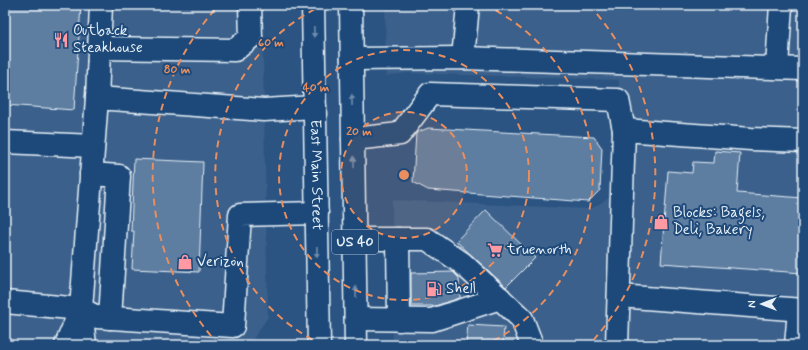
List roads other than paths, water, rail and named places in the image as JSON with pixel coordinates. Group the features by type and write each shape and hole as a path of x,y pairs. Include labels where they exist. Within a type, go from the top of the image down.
{"main road":[{"path":"85,345 81,309 97,98 102,5"},
{"path":"100,48 236,50 251,37 250,5"},
{"name":"East Main Street","path":"313,5 319,345"},
{"name":"US 40","path":"351,5 356,345"},
{"path":"463,58 468,5"},
{"path":"777,67 781,5"},
{"path":"352,59 463,58 803,69"},
{"path":"353,139 400,134 430,94 618,100 624,130 617,345"},
{"path":"97,98 264,110 315,107"},
{"path":"624,130 751,139 803,140"},
{"path":"5,142 93,146"},
{"path":"91,174 119,176 110,318"},
{"path":"5,302 81,309 97,317 233,326 240,215 316,213"},
{"path":"355,239 427,239 462,263 522,319 532,345"},
{"path":"398,239 399,320"},
{"path":"619,296 801,310 796,345"},
{"path":"356,319 432,320 500,298"},
{"path":"66,345 81,309"}],"place":[{"name":"Outback Steakhouse","path":"61,40"},
{"name":"Blocks: Bagels, Deli, Bakery","path":"661,222"},
{"name":"truenorth","path":"495,250"},
{"name":"Verizon","path":"185,262"},
{"name":"Shell","path":"434,289"}]}
